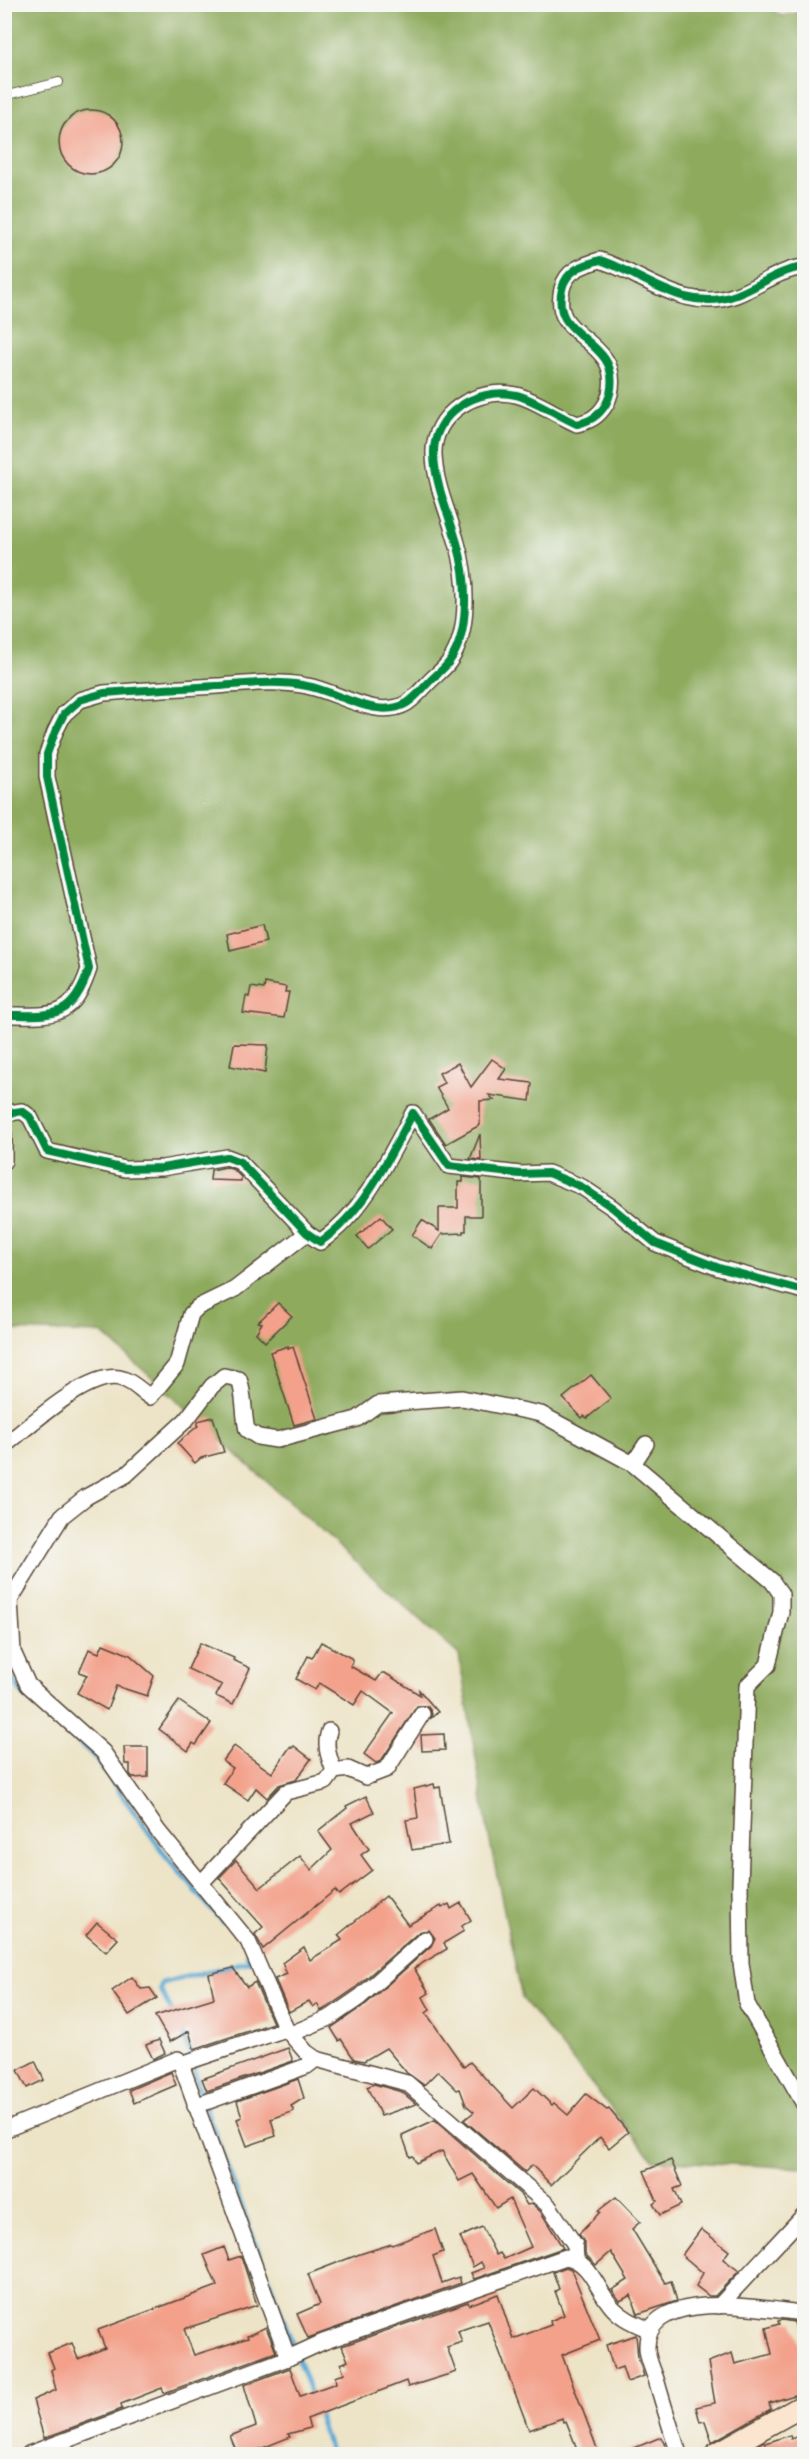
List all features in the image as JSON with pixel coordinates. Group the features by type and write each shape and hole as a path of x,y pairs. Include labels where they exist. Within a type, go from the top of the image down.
{"main road":[{"path":"716,2454 804,2405"}],"street":[{"path":"4,1015 60,1013 75,1000 84,985 89,969 48,777 47,754 64,714 80,700 104,693 280,682 310,686 372,707 392,708 406,704 449,662 459,643 462,622 465,596 463,570 458,545 438,480 434,455 436,434 443,422 454,410 478,396 497,392 518,395 577,424 591,421 609,399 611,373 605,359 567,323 560,310 559,300 564,281 571,272 585,264 600,260 616,265 688,299 716,301 737,295 777,274 804,267"},
{"path":"4,1114 22,1111 30,1117 46,1151 125,1169 162,1168 227,1157 240,1162 307,1233 320,1242 333,1233 370,1190 413,1113 449,1166 520,1174 548,1173 582,1187 613,1208 656,1243 719,1268 804,1292"},
{"path":"4,1136 4,1161"},
{"path":"4,1446 65,1397 90,1383 107,1378 123,1378 150,1397 177,1364 191,1314 198,1307 236,1289 307,1233"},
{"path":"576,2259 575,2245 548,2205 407,2083 316,2059 306,2052 288,2031 248,1941 158,1831 103,1752 28,1685 13,1652 7,1593 62,1516 86,1497 126,1475 186,1420 212,1386 224,1377 239,1379 244,1394 243,1414 247,1430 258,1437 277,1440 357,1419 378,1404 462,1398 541,1414 633,1464 772,1581 781,1594 781,1612 768,1665 747,1686 740,1885 741,1963 747,2004 804,2104"},
{"path":"633,1464 646,1444"},
{"path":"201,1883 286,1792 326,1782 334,1771 348,1769 366,1777 387,1769 422,1714"},
{"path":"329,1731 326,1740 327,1750 334,1771"},
{"path":"4,2130 178,2059 189,2061 330,2017 360,1997 425,1939"},
{"path":"201,2104 307,2066 316,2059"},
{"path":"189,2061 201,2104 294,2355"},
{"path":"719,2306 804,2215"},
{"path":"29,2454 294,2355 323,2342 566,2257 576,2259 585,2265 611,2307 623,2318 650,2330"},
{"path":"679,2454 646,2348 650,2330 663,2317 678,2309 694,2306 804,2313"}],"lane":[{"path":"4,96 59,82"}],"green space":[{"path":"762,4 782,16 804,11 804,2168 653,2160 522,1998 488,1832 459,1655 102,1333 5,1330 5,5"}],"building":[{"path":"91,110 103,112 114,119 121,130 123,142 121,154 114,165 103,172 91,174 79,172 68,165 61,154 59,142 61,130 68,119 79,112"},
{"path":"262,925 266,942 230,951 227,934"},
{"path":"265,983 286,987 285,992 289,992 284,1018 243,1013 246,996 249,997 251,987 264,989"},
{"path":"234,1044 268,1045 265,1073 230,1066"},
{"path":"492,1059 506,1069 499,1079 532,1083 530,1101 489,1095 494,1100 480,1101 480,1125 446,1144 429,1119 448,1108 436,1087 444,1083 439,1073 458,1063 471,1087"},
{"path":"480,1134 481,1160 470,1159"},
{"path":"226,1167 234,1170 241,1177 241,1181 210,1180 211,1170"},
{"path":"463,1177 481,1179 481,1216 466,1216 466,1231 442,1234 432,1249 412,1235 422,1220 439,1231 439,1208 458,1208 458,1182 463,1182"},
{"path":"381,1216 392,1229 368,1249 357,1236"},
{"path":"278,1303 292,1316 265,1342 256,1333 262,1323 258,1322"},
{"path":"288,1346 288,1349 293,1347 317,1419 294,1425 270,1352"},
{"path":"591,1375 611,1399 587,1418 584,1416 582,1418 563,1398"},
{"path":"213,1417 224,1452 201,1458 195,1463 177,1443 198,1426 198,1421"},
{"path":"321,1642 351,1658 353,1661 350,1666 376,1681 382,1673 385,1673 420,1695 419,1690 438,1712 430,1719 432,1714 428,1706 417,1706 381,1761 376,1763 364,1754 393,1713 363,1691 354,1705 319,1683 315,1690 296,1679 308,1656 312,1658"},
{"path":"200,1643 250,1668 233,1704 216,1696 222,1685 188,1669"},
{"path":"103,1644 130,1655 154,1676 147,1696 116,1686 107,1710 77,1693 87,1675 79,1672 89,1649 99,1653"},
{"path":"179,1701 211,1723 196,1745 193,1743 188,1751 159,1729"},
{"path":"444,1734 445,1750 422,1751 421,1735"},
{"path":"234,1746 272,1773 290,1747 294,1746 311,1759 296,1780 279,1785 267,1798 256,1788 248,1800 223,1783 233,1768 223,1761"},
{"path":"124,1747 148,1747 148,1777 133,1778 130,1774 130,1764 125,1764"},
{"path":"434,1784 435,1788 440,1787 449,1844 412,1850 406,1820 418,1818 414,1789"},
{"path":"366,1796 374,1812 352,1823 369,1849 361,1855 372,1870 339,1895 335,1890 263,1949 255,1934 263,1927 219,1878 236,1860 260,1888 300,1856 311,1870 332,1850 318,1831 347,1808 346,1806"},
{"path":"386,1896 408,1925 441,1906 442,1908 449,1904 451,1909 461,1903 471,1920 462,1926 464,1931 444,1943 447,1949 414,1968 429,1993 423,1997 430,2010 426,2013 464,2067 470,2062 513,2108 534,2088 552,2105 554,2103 568,2115 586,2094 607,2110 609,2109 628,2132 609,2148 600,2137 551,2185 532,2165 525,2172 464,2120 474,2112 466,2105 460,2089 457,2090 438,2071 424,2085 407,2073 386,2048 364,2061 354,2059 331,2028 366,2004 431,1946 435,1938 429,1930 419,1932 354,1989 321,2011 317,2004 313,2007 309,2001 289,2012 275,1979 287,1974 282,1963 304,1947 310,1960 342,1940 338,1935"},
{"path":"97,1922 118,1939 106,1952 86,1935"},
{"path":"233,1968 247,1987 255,1982 273,2023 194,2049 189,2031 170,2042 155,2016 214,1998 209,1974"},
{"path":"132,1977 141,1989 150,1988 157,1998 129,2015 112,1991"},
{"path":"159,2040 165,2053 153,2059 146,2045"},
{"path":"288,2048 293,2061 207,2091 202,2079"},
{"path":"35,2061 44,2080 27,2088 18,2070"},
{"path":"171,2072 176,2085 134,2103 129,2090"},
{"path":"298,2079 304,2098 291,2106 294,2111 271,2119 276,2136 247,2146 237,2119 242,2117 237,2101"},
{"path":"374,2084 402,2092 416,2104 381,2116 367,2087"},
{"path":"435,2120 520,2194 527,2205 532,2204 541,2212 563,2248 474,2279 471,2273 484,2268 481,2262 473,2267 460,2237 482,2227 496,2255 500,2253 504,2259 531,2247 510,2199 496,2208 473,2174 459,2181 442,2151 416,2163 413,2156 410,2157 402,2135"},
{"path":"671,2160 682,2186 674,2189 681,2205 660,2215 653,2204 657,2201 644,2171"},
{"path":"616,2197 640,2222 632,2229 665,2283 671,2281 677,2301 638,2314 631,2295 620,2301 612,2290 628,2280 611,2252 596,2265 585,2254 585,2244 579,2234 600,2212 598,2211"},
{"path":"435,2229 443,2252 433,2256 442,2283 459,2277 461,2283 308,2338 297,2314 320,2304 308,2274"},
{"path":"701,2229 729,2251 723,2259 739,2271 715,2296 709,2296 696,2286 703,2273 682,2255"},
{"path":"224,2247 229,2260 241,2256 257,2305 184,2329 194,2355 248,2338 247,2336 266,2327 276,2352 164,2393 162,2388 121,2404 122,2409 44,2438 33,2400 56,2390 51,2370 54,2368 48,2353 72,2343 78,2359 105,2348 98,2330 217,2286 204,2255"},
{"path":"566,2267 571,2269 600,2340 562,2355 598,2451 595,2451 596,2454 579,2454 566,2421 563,2422 562,2418 529,2430 488,2321 458,2331 462,2342 447,2347 456,2372 408,2387 406,2381 307,2419 310,2428 288,2434 290,2437 248,2454 239,2454 236,2450 230,2436 256,2426 244,2385 290,2368 300,2396 336,2383 335,2377 344,2373 341,2364 348,2361 342,2346 468,2302 469,2305 498,2294 513,2339 551,2325 550,2321 564,2315 555,2291 559,2289 553,2272"},
{"path":"778,2321 794,2322 804,2363 804,2392 769,2403 771,2409 712,2442 705,2421 700,2422 696,2407 715,2403 708,2362 732,2353 735,2364 772,2354 766,2328 779,2324"},
{"path":"636,2335 638,2358 644,2376 627,2382 622,2367 614,2370 606,2345"},
{"path":"804,2434 804,2454 741,2454 765,2441 766,2443 790,2435 791,2439"},
{"path":"661,2437 669,2454 620,2454"}],"waterway":[{"path":"4,1663 20,1691 93,1755 166,1856 222,1921"},
{"path":"175,2017 160,1989 162,1983 250,1961 247,1955"},
{"path":"180,2028 189,2050 200,2093 312,2397"},
{"path":"316,2409 331,2454"}],"cycle path":[{"path":"4,1015 35,1015 58,1011 75,998 89,969 47,777 47,754 64,714 80,700 104,693 262,683 307,686 370,707 383,709 395,708 407,703 449,662 456,650 464,620 463,571 435,466 435,440 440,427 460,406 486,395 501,393 523,397 577,424 597,415 608,399 612,382 608,364 598,350 573,329 562,313 562,289 567,277 582,266 600,260 683,296 700,300 718,300 736,295 786,271 804,267"},
{"path":"4,1114 22,1111 30,1117 47,1151 125,1169 162,1168 227,1157 240,1162 307,1233 320,1242 336,1229 363,1200 413,1113 449,1166 520,1174 548,1173 582,1187 613,1208 655,1243 719,1268 804,1291"}]}
